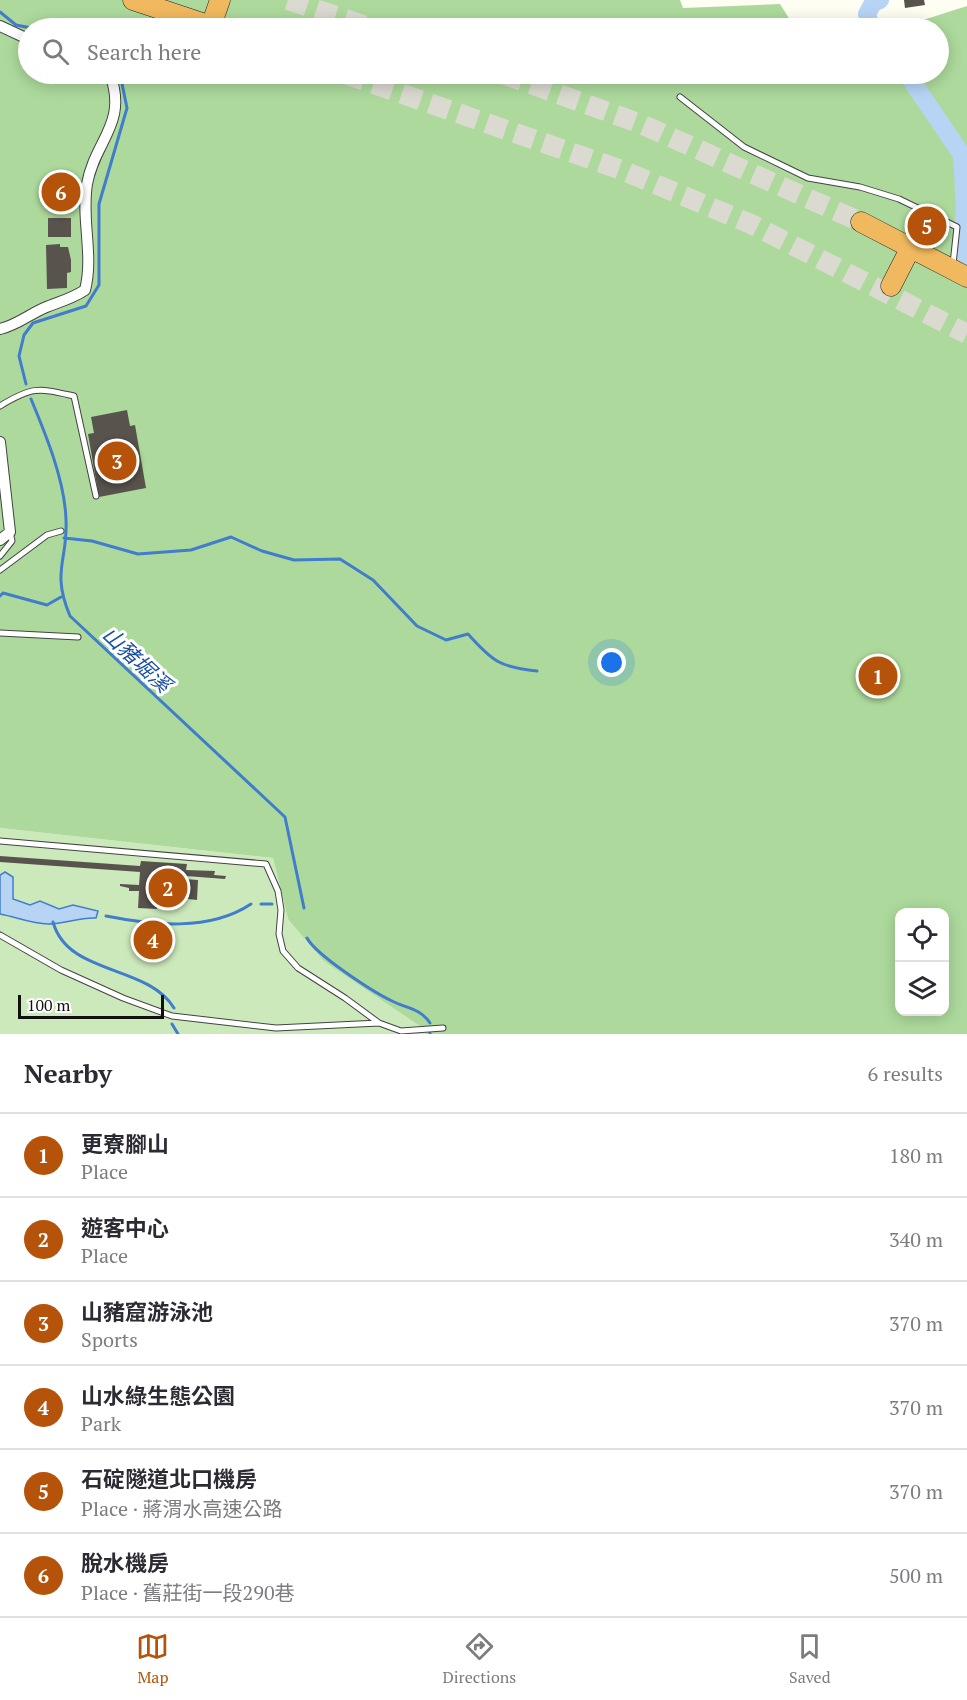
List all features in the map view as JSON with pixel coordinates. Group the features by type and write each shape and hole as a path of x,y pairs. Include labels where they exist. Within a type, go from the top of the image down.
{"highway":[{"path":"133,0 186,18"},
{"path":"216,18 220,0"},
{"path":"861,222 960,273"},
{"path":"891,286 911,247"}],"street":[{"path":"0,26 18,34"},
{"path":"0,329 11,327 48,306 71,299 85,291 90,253 85,201 87,181 116,116 116,98 112,84"},
{"path":"0,442 10,532 0,540"}],"lane":[{"path":"680,97 744,147 808,178 860,187 899,199 957,227 960,273"},
{"path":"0,406 24,393 40,389 74,396 96,496"},
{"path":"0,570 47,535 61,531"},
{"path":"0,556 12,541 10,532"},
{"path":"0,633 78,637"},
{"path":"0,841 266,864 278,891 281,910 279,934 283,951 298,968 379,1023 402,1033 443,1028"},
{"path":"0,935 61,970 123,998 172,1016 276,1028 345,1027 379,1023"}],"green space":[{"path":"0,0 680,0 683,8 780,4 789,18 18,18 18,84 949,84 949,18 929,18 967,6 967,1034 426,1034 426,1030 324,961 288,919 273,858 0,828"},
{"path":"0,828 273,858 288,919 427,1030 426,1034 0,1034"}],"water":[{"path":"5,872 13,877 13,899 30,905 40,901 59,909 73,905 98,911 96,918 42,924 0,914 0,875"}],"building":[{"path":"904,0 924,0 925,5 905,8"},
{"path":"73,176 73,207 49,208 48,177"},
{"path":"916,211 946,226 938,241 908,226"},
{"path":"48,218 71,218 71,237 48,237"},
{"path":"60,244 60,247 68,247 71,260 71,272 67,273 67,288 47,289 46,245"},
{"path":"127,410 130,426 135,425 146,488 99,497 88,434 94,433 91,417"},
{"path":"0,856 140,866 141,861 187,864 186,870 215,871 214,875 226,876 225,879 186,876 185,879 198,880 197,900 179,898 179,904 157,902 157,909 138,908 139,891 129,891 129,888 120,886 120,884 139,885 140,872 0,862"}],"waterway":[{"path":"868,18 867,14 873,3 880,0"},
{"name":"山豬堀溪","path":"0,12 18,25"},
{"name":"山豬堀溪","path":"26,384 19,356 24,335 33,323 86,306 99,285 99,204 127,108 122,84"},
{"path":"914,84 962,155 965,208 962,267"},
{"name":"山豬堀溪","path":"31,399 58,474 65,505 66,534 61,577 64,601 70,616 285,817 304,908"},
{"path":"64,538 92,541 138,554 191,550 231,537 262,551 294,560 340,559 373,580 417,626 446,640 468,634 498,662 537,671"},
{"path":"0,596 3,593 47,605 61,597"},
{"name":"山豬堀溪","path":"106,916 142,922 180,924 217,919 251,904"},
{"name":"山豬堀溪","path":"261,904 272,904"},
{"name":"山豬堀溪","path":"53,922 61,939 74,952 146,984 162,994 174,1008"},
{"path":"307,938 321,954 359,982 398,1004 418,1012 430,1023"},
{"name":"山豬堀溪","path":"172,1024 178,1034"}],"tunnel":[{"path":"288,0 342,18"},
{"path":"374,84 619,169 751,224 967,334"},
{"path":"531,84 641,124 861,222"}],"place":[{"name":"脫水機房","path":"61,192"},
{"name":"石碇隧道北口機房","path":"927,226"},
{"name":"山豬窟游泳池","path":"117,461"},
{"name":"更寮腳山","path":"878,676"},
{"name":"遊客中心","path":"168,888"},
{"name":"山水綠生態公園","path":"153,940"}]}
